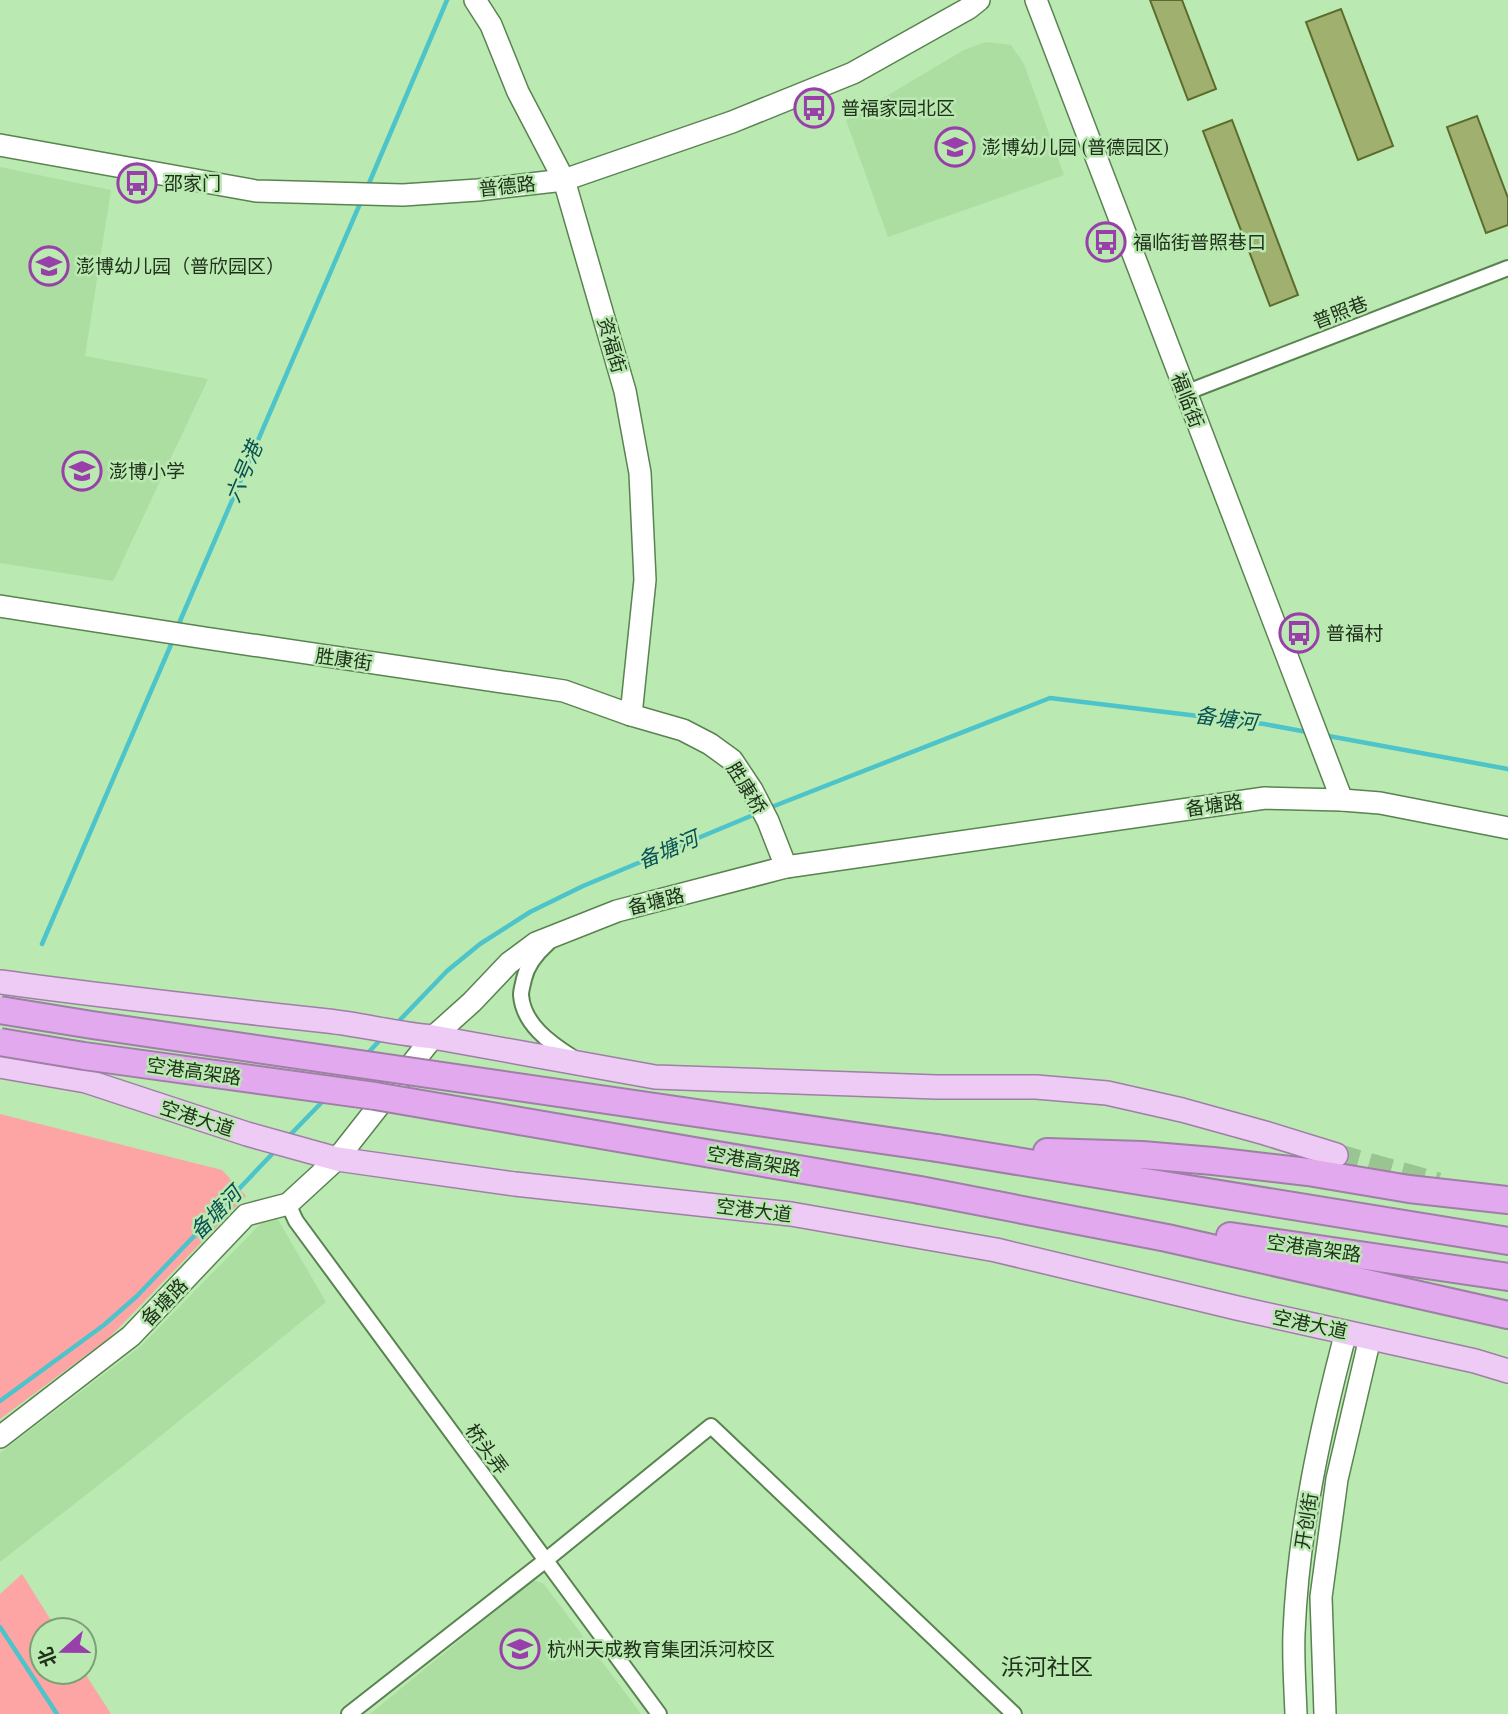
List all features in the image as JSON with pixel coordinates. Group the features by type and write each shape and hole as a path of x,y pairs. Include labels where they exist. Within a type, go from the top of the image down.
{"highway":[{"name":"空港高架路","path":"0,1010 937,1148 1508,1241"},
{"name":"空港高架路","path":"0,1042 375,1097 920,1190 1508,1277"},
{"path":"937,1148 1142,1155 1213,1161 1508,1200"},
{"path":"920,1190 1167,1238 1508,1315"}],"main road":[{"path":"0,982 332,1022 433,1037 655,1077 936,1087 1036,1087 1107,1093 1265,1133 1335,1155"},
{"name":"空港大道","path":"0,1066 86,1081 247,1134 337,1159 515,1184 804,1216 996,1250 1475,1361 1508,1371"}],"street":[{"name":"资福街","path":"475,0 491,25 518,92 564,180 625,391 640,473 645,580 631,715"},
{"name":"普德路","path":"0,145 256,191 402,195 564,180 732,122 853,73 979,0"},
{"name":"福临街","path":"1036,0 1342,800"},
{"name":"普照巷","path":"1185,393 1508,268"},
{"name":"胜康街","path":"0,606 564,691 683,730"},
{"name":"胜康桥","path":"683,730 710,744 732,760 768,821 786,867"},
{"name":"备塘路","path":"0,1437 131,1336 246,1215 288,1204 337,1159 433,1037 472,1002 509,963 536,943 565,930 617,911 786,867 1265,797 1380,803 1508,828"},
{"path":"565,930 544,947 526,969 521,994 526,1013 538,1030 552,1044 582,1064"},
{"name":"桥头弄","path":"288,1204 296,1221 659,1714"},
{"name":"开创街","path":"1296,1714 1294,1634 1300,1562 1316,1460 1346,1332"},
{"name":"开创街","path":"1325,1714 1321,1597 1336,1479 1370,1338"},
{"path":"349,1714 711,1426 1014,1714"}],"shaded area":[{"name":"澎博幼儿园 (普德园区)","path":"986,42 1011,45 1024,64 1064,175 888,237 846,120 964,50"},
{"name":"澎博小学","path":"0,167 111,190 85,356 208,379 113,581 0,563"},
{"path":"0,1114 222,1170 246,1196 109,1338 0,1419"},
{"path":"273,1211 326,1302 0,1562 0,1453 141,1346"},
{"path":"22,1574 48,1616 28,1616 28,1686 93,1686 111,1714 0,1714 0,1594"},
{"name":"杭州天成教育集团浜河校区","path":"533,1580 544,1584 641,1714 370,1714"}],"building":[{"path":"1150,0 1182,0 1216,89 1188,100"},
{"path":"1341,9 1393,146 1358,160 1306,22"},
{"path":"1477,116 1508,198 1508,225 1486,233 1447,127"},
{"path":"1232,120 1298,295 1270,306 1203,131"}],"waterway":[{"name":"六号港","path":"367,188 447,0"},
{"name":"六号港","path":"177,628 362,199"},
{"name":"六号港","path":"42,944 173,640"},
{"name":"备塘河","path":"769,808 1050,698 1264,724 1307,732"},
{"name":"备塘河","path":"1323,735 1508,769"},
{"name":"备塘河","path":"395,1025 447,971 480,944 530,912 583,886 758,813"},
{"name":"备塘河","path":"366,1055 382,1038"},
{"name":"备塘河","path":"289,1136 324,1100"},
{"name":"备塘河","path":"0,1401 104,1325 137,1296 276,1150"},
{"name":"六号港","path":"0,1627 57,1714"}],"tunnel":[{"path":"1336,1155 1438,1184"}],"place":[{"name":"普福家园北区","path":"814,108"},
{"name":"澎博幼儿园 (普德园区)","path":"955,147"},
{"name":"邵家门","path":"137,183"},
{"name":"福临街普照巷口","path":"1106,242"},
{"name":"澎博幼儿园（普欣园区）","path":"49,266"},
{"name":"澎博小学","path":"82,471"},
{"name":"普福村","path":"1299,633"},
{"name":"杭州天成教育集团浜河校区","path":"520,1649"}],"district":[{"name":"浜河社区","path":"1047,1667"}]}
